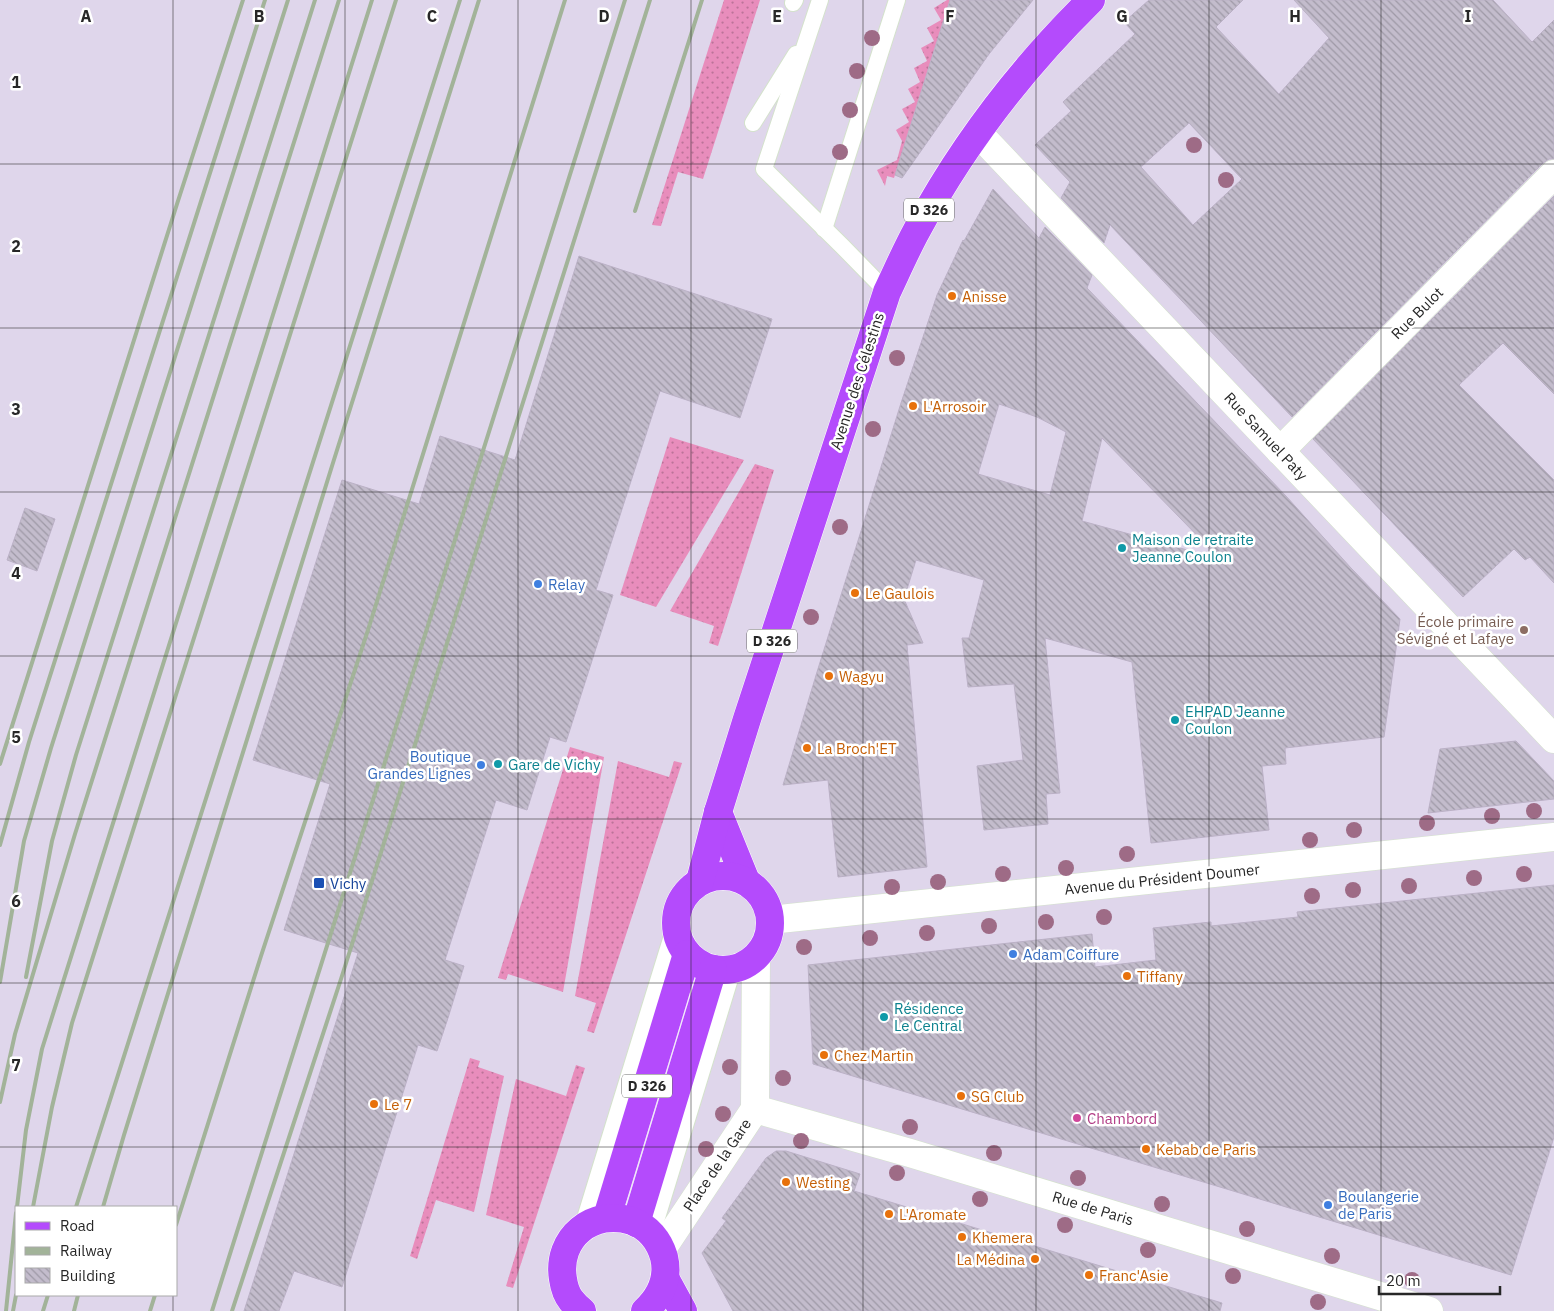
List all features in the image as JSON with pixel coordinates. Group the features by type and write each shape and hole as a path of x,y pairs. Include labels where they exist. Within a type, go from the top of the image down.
{"main road":[{"name":"Avenue des Célestins","path":"700,881 718,812 747,719 887,292 917,230 978,133 1050,41 1091,0"},
{"path":"718,812 746,881"},
{"path":"715,876 731,876 746,881 758,891 767,904 770,920 769,933 764,946 734,965 699,964 687,954 679,941 675,926 676,912 681,900 689,889 700,881 715,876"},
{"name":"D 326","path":"607,1217 687,954"},
{"name":"D 326","path":"650,1235 734,965"},
{"path":"571,1307 561,1270 564,1254 571,1239 582,1228 594,1221 607,1217 622,1218 650,1235 666,1263 665,1278 661,1291 654,1303 645,1311"},
{"path":"665,1278 683,1311"}],"street":[{"name":"Rue Samuel Paty","path":"978,133 1554,739"},
{"name":"Rue Bulot","path":"1280,451 1554,174"},
{"name":"Avenue du Président Doumer","path":"770,920 1554,837"},
{"name":"Place de la Gare","path":"650,1235 755,1109 734,965"},
{"name":"Rue de Paris","path":"755,1109 910,1153 1429,1311"}],"lane":[{"path":"820,0 764,169 887,292"},
{"path":"824,229 897,0"},
{"path":"753,123 810,31"},
{"path":"582,1228 675,926"}],"shaded area":[{"path":"724,0 760,0 703,179 678,172 661,226 652,225"},
{"path":"950,0 894,178 887,176 885,186 877,170 897,160 902,141 896,130 909,122 902,109 915,102 908,89 920,82 914,68 927,61 921,48 934,41 927,28 941,20 934,8"},
{"path":"670,437 744,460 656,607 620,595"},
{"path":"755,464 774,470 718,646 709,643 714,626 670,611"},
{"path":"570,747 604,757 563,992 508,974 506,980 498,978"},
{"path":"618,761 669,777 674,761 682,763 594,1033 587,1031 596,1003 575,996"},
{"path":"470,1058 480,1061 478,1067 504,1076 474,1212 436,1200 417,1259 410,1256"},
{"path":"576,1065 585,1068 513,1288 506,1286 524,1227 486,1215 516,1079 566,1096"}],"building":[{"path":"950,0 1033,0 989,54 902,178 895,175"},
{"path":"1149,0 1243,0 1216,27 1279,94 1329,38 1294,0 1493,0 1532,42 1554,20 1554,159 1549,159 1543,163 1292,417 1110,225 1104,243 1061,198 1070,182 1035,145 1071,111 1063,102 1135,34 1124,22","holes":["1189,123 1242,179 1193,225 1141,167"]},
{"path":"993,189 1039,238 1045,227 1092,275 1087,288 1286,496 1400,619 1384,737 1285,748 1286,764 1262,766 1269,830 1151,843 1132,662 1045,638 1060,793 1046,794 1048,824 984,830 977,766 1023,760 1014,684 968,687 962,638 969,638 984,580 916,560 904,599 923,643 907,645 927,867 838,877 828,780 783,785 901,403 937,295","holes":["999,404 1037,417 1066,432 1050,495 978,474","1102,438 1220,559 1082,521"]},
{"path":"1554,196 1554,394 1503,343 1459,385 1554,480 1554,583 1530,557 1525,560 1514,549 1463,597 1313,439"},
{"path":"579,256 772,319 740,418 660,391 596,590 613,595 566,742 550,737 527,810 496,800 445,960 464,966 448,1018 437,1051 418,1045 342,1287 294,1271 279,1311 244,1311 358,953 284,930 330,784 253,760 342,480 419,504 440,436 515,460"},
{"path":"25,508 55,519 37,571 7,560"},
{"path":"1516,741 1554,781 1554,799 1428,813 1440,749"},
{"path":"1554,885 1554,1137 1511,1275 813,1064 808,965 1092,934 1095,967 1156,960 1153,928 1211,922 1211,926 1298,917 1297,912"},
{"path":"776,1151 786,1151 860,1174 854,1191 1222,1303 1220,1311 733,1311 702,1253 726,1221 722,1218 766,1158"}],"railway":[{"path":"0,764 243,0"},
{"path":"0,845 29,742 265,0"},
{"path":"0,982 24,841 51,748 288,0"},
{"path":"26,977 52,841 76,755 315,0"},
{"path":"0,1102 15,1034 75,834 339,0"},
{"path":"17,1206 26,1130 42,1049 372,0"},
{"path":"33,1206 52,1107 72,1023 396,0"},
{"path":"76,1206 460,0"},
{"path":"103,1206 332,466 479,0"},
{"path":"178,1219 261,956 368,630 565,0"},
{"path":"212,1311 625,0"},
{"path":"232,1311 341,979 650,0"},
{"path":"635,211 702,0"},
{"path":"6,1311 15,1223"},
{"path":"13,1311 16,1296"},
{"path":"43,1311 48,1296"},
{"path":"74,1311 78,1296"},
{"path":"150,1311 155,1296"}],"place":[{"name":"Anisse","path":"952,296"},
{"name":"L'Arrosoir","path":"913,406"},
{"name":"Maison de retraite Jeanne Coulon","path":"1122,548"},
{"name":"Relay","path":"538,584"},
{"name":"Le Gaulois","path":"855,593"},
{"name":"École primaire Sévigné et Lafaye","path":"1524,630"},
{"name":"Wagyu","path":"829,676"},
{"name":"EHPAD Jeanne Coulon","path":"1175,720"},
{"name":"La Broch'ET","path":"807,748"},
{"name":"Gare de Vichy","path":"498,764"},
{"name":"Boutique Grandes Lignes","path":"481,765"},
{"name":"Vichy","path":"319,883"},
{"name":"Adam Coiffure","path":"1013,954"},
{"name":"Tiffany","path":"1127,976"},
{"name":"Résidence Le Central","path":"884,1017"},
{"name":"Chez Martin","path":"824,1055"},
{"name":"SG Club","path":"961,1096"},
{"name":"Le 7","path":"374,1104"},
{"name":"Chambord","path":"1077,1118"},
{"name":"Kebab de Paris","path":"1146,1149"},
{"name":"Westing","path":"786,1182"},
{"name":"Boulangerie de Paris","path":"1328,1205"},
{"name":"L'Aromate","path":"889,1214"},
{"name":"Khemera","path":"962,1237"},
{"name":"La Médina","path":"1035,1259"},
{"name":"Franc'Asie","path":"1089,1275"}]}
